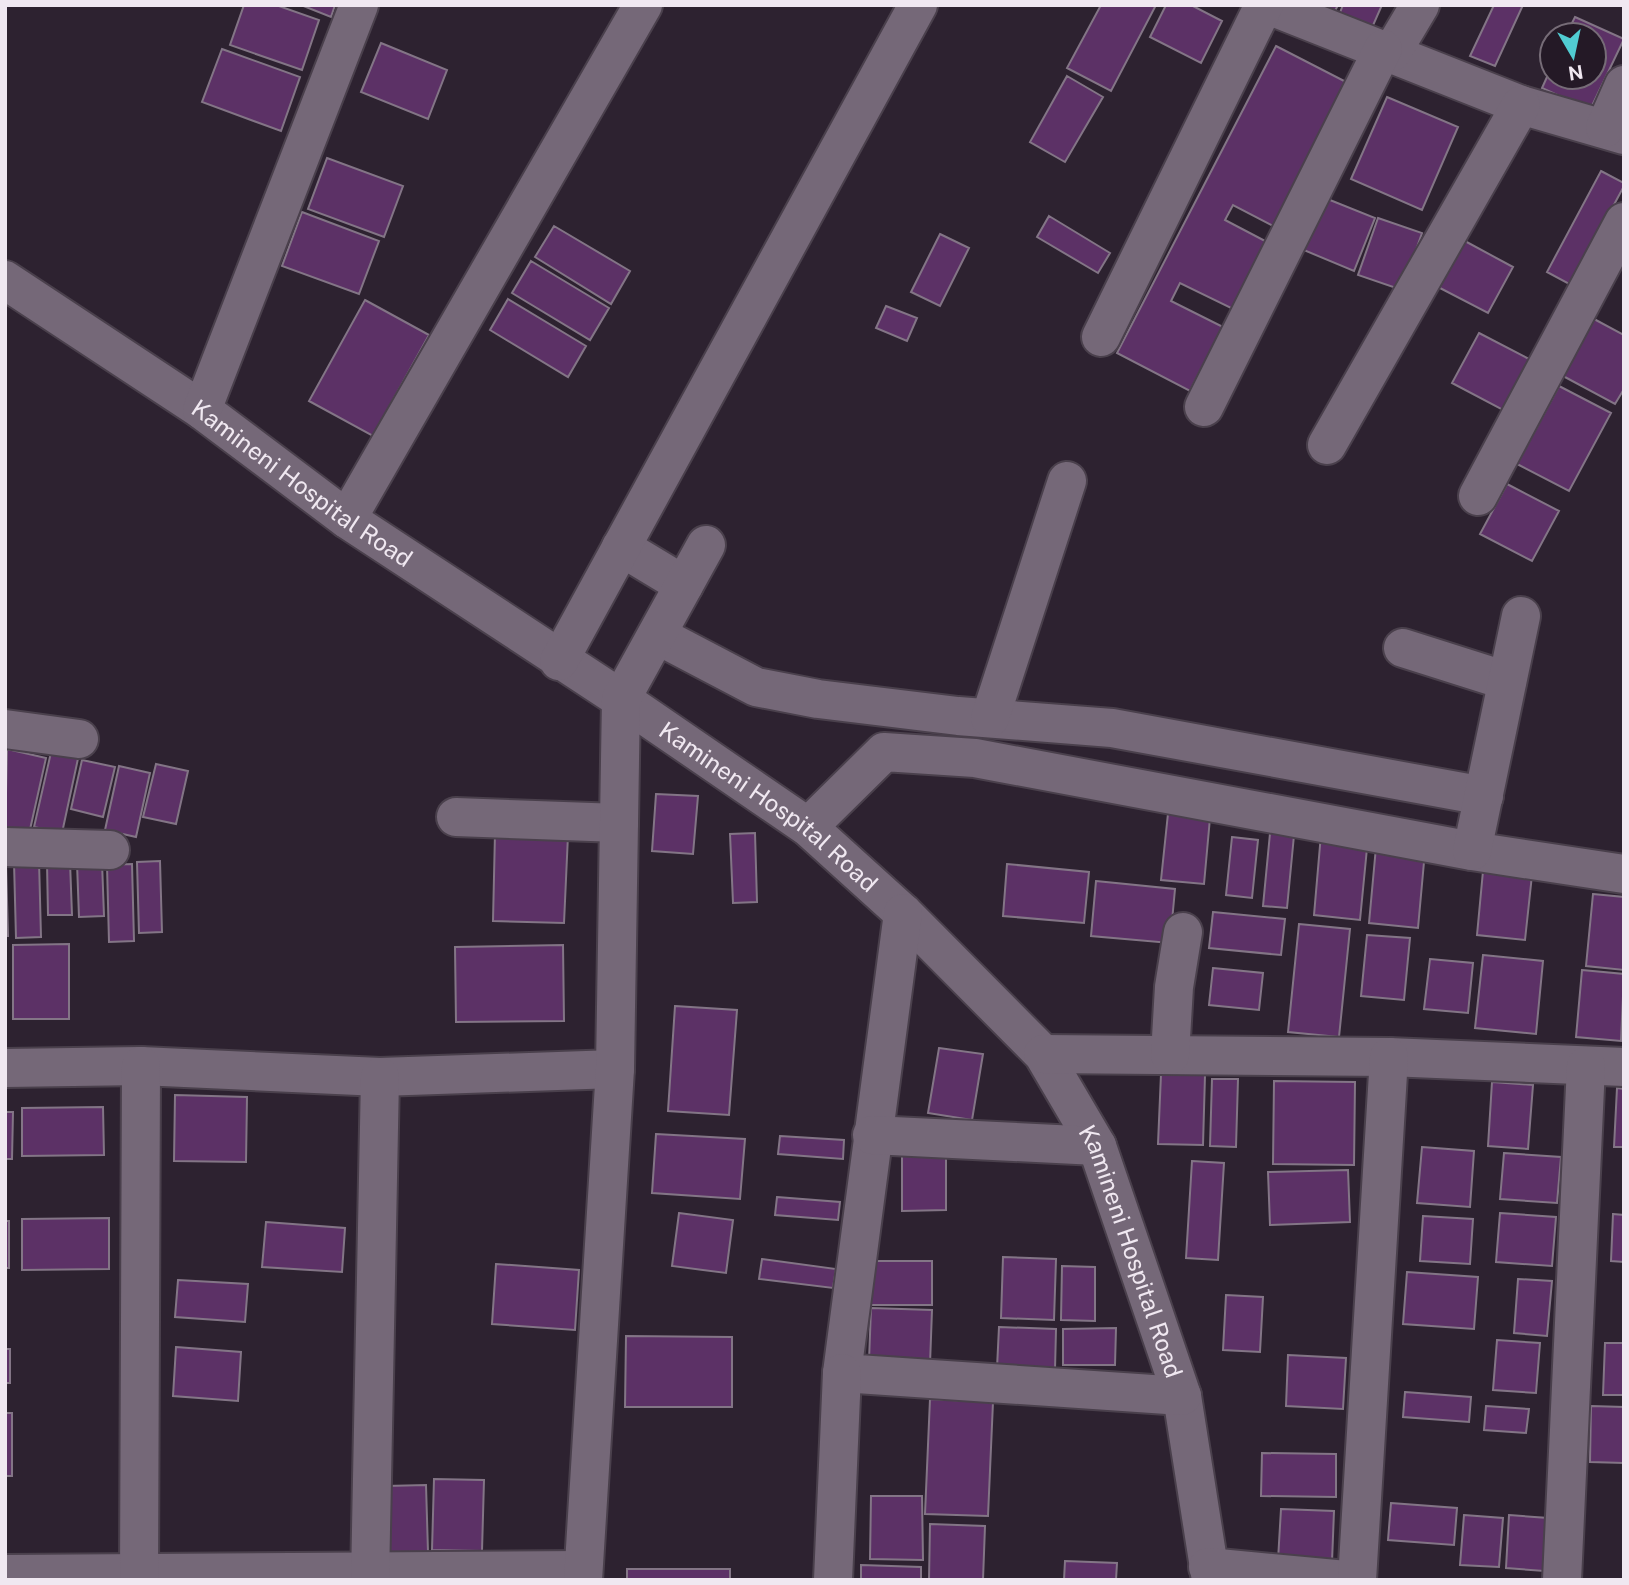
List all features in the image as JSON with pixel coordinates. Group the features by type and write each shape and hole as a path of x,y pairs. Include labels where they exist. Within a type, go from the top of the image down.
{"street":[{"path":"202,410 359,5"},
{"path":"347,519 643,5"},
{"path":"559,660 918,5"},
{"path":"1101,337 1266,5 1521,105 1614,131 1624,85"},
{"path":"1204,407 1388,51 1420,5"},
{"path":"1327,445 1521,105"},
{"path":"1478,496 1624,222"},
{"name":"Kamineni Hospital Road","path":"5,280 202,410 347,519 621,699 808,827 903,913 1043,1054 1097,1146 1182,1396 1210,1573"},
{"path":"990,718 1067,481"},
{"path":"5,1574 139,1577 583,1575 615,1069 621,699 706,545"},
{"path":"621,547 684,585"},
{"path":"1472,851 1521,617"},
{"path":"657,635 756,687 818,699 1112,728 1484,796"},
{"path":"1403,649 1507,681"},
{"path":"5,729 79,739"},
{"path":"808,827 884,752 975,758 1472,851 1624,874"},
{"path":"456,817 619,823"},
{"path":"5,847 110,850"},
{"path":"833,1580 842,1373 903,913"},
{"path":"1170,1055 1174,987 1183,932"},
{"path":"1043,1054 1389,1057 1624,1067"},
{"path":"1357,1580 1389,1057"},
{"path":"5,1068 141,1066 380,1077 615,1069"},
{"path":"139,1577 141,1066"},
{"path":"1562,1580 1586,1066"},
{"path":"369,1576 380,1077"},
{"path":"872,1135 1097,1146"},
{"path":"842,1373 1182,1396"},
{"path":"1210,1573 1346,1580"}],"building":[{"path":"244,5 276,5 319,20 302,70 230,45"},
{"path":"301,5 335,5 331,17"},
{"path":"1101,5 1156,5 1111,91 1067,68"},
{"path":"1166,5 1191,5 1222,21 1201,63 1150,37"},
{"path":"1316,5 1338,5 1334,13"},
{"path":"1343,5 1382,5 1371,30 1339,15"},
{"path":"1494,5 1523,5 1495,66 1470,56"},
{"path":"1608,32 1624,39 1608,72"},
{"path":"381,43 447,70 428,119 361,92"},
{"path":"1276,46 1350,84 1275,227 1233,205 1225,220 1267,242 1233,309 1180,283 1171,301 1223,327 1190,391 1117,353"},
{"path":"222,49 300,77 281,131 202,102"},
{"path":"1067,76 1103,97 1065,162 1030,142"},
{"path":"1549,91 1599,91 1590,110"},
{"path":"1387,97 1458,127 1422,210 1351,179"},
{"path":"327,158 403,186 384,237 308,209"},
{"path":"1601,171 1624,183 1624,186 1571,285 1547,272"},
{"path":"1320,196 1375,218 1354,271 1299,248"},
{"path":"302,212 379,241 359,294 282,266"},
{"path":"1049,216 1110,253 1098,273 1037,237"},
{"path":"1378,218 1422,233 1402,290 1358,275"},
{"path":"554,226 630,271 611,304 535,257"},
{"path":"940,234 969,248 940,306 911,292"},
{"path":"1463,240 1513,267 1488,313 1438,287"},
{"path":"531,261 609,308 590,340 512,293"},
{"path":"508,299 586,346 568,377 490,330"},
{"path":"365,300 429,335 373,436 309,401"},
{"path":"886,306 917,318 907,341 876,328"},
{"path":"1594,319 1624,335 1624,389 1615,404 1563,376"},
{"path":"1479,333 1529,359 1503,410 1452,383"},
{"path":"1559,386 1611,413 1569,491 1517,464"},
{"path":"1507,484 1559,511 1532,561 1480,534"},
{"path":"52,748 79,754 62,833 34,827"},
{"path":"7,749 46,758 27,843 5,838"},
{"path":"82,760 115,767 103,817 71,809"},
{"path":"156,764 188,771 176,824 143,817"},
{"path":"119,766 150,773 136,837 105,830"},
{"path":"656,794 698,796 693,854 652,851"},
{"path":"1169,804 1211,807 1204,884 1161,880"},
{"path":"1271,823 1295,825 1287,908 1263,906"},
{"path":"495,833 568,835 564,923 493,921"},
{"path":"755,833 757,902 733,903 730,834"},
{"path":"1321,834 1368,838 1360,920 1314,915"},
{"path":"1232,837 1258,840 1252,898 1226,895"},
{"path":"1376,847 1425,851 1418,928 1369,923"},
{"path":"39,860 41,937 16,938 14,862"},
{"path":"160,861 162,932 139,933 137,862"},
{"path":"70,862 72,915 48,915 47,863"},
{"path":"102,862 104,916 79,917 77,863"},
{"path":"6,864 8,936 5,936"},
{"path":"132,864 134,941 109,942 107,865"},
{"path":"1007,864 1089,872 1084,923 1003,916"},
{"path":"1483,871 1532,875 1525,940 1477,935"},
{"path":"1096,881 1175,889 1170,943 1091,936"},
{"path":"1593,894 1624,897 1624,970 1586,966"},
{"path":"1213,912 1285,919 1281,955 1209,948"},
{"path":"1299,924 1350,929 1339,1037 1288,1032"},
{"path":"1367,935 1410,938 1404,1000 1361,996"},
{"path":"69,944 69,1019 13,1019 13,945"},
{"path":"563,945 564,1021 456,1022 455,947"},
{"path":"1483,955 1543,961 1536,1034 1475,1028"},
{"path":"1430,959 1473,963 1468,1013 1424,1009"},
{"path":"1213,968 1263,973 1259,1010 1209,1005"},
{"path":"1582,970 1624,974 1621,1041 1576,1037"},
{"path":"675,1006 737,1010 729,1115 668,1111"},
{"path":"939,1048 983,1054 972,1120 928,1113"},
{"path":"1161,1074 1205,1075 1203,1145 1158,1144"},
{"path":"1212,1079 1238,1079 1236,1147 1210,1146"},
{"path":"1274,1081 1355,1082 1354,1165 1273,1164"},
{"path":"1492,1082 1533,1085 1528,1149 1488,1146"},
{"path":"1617,1088 1624,1089 1624,1147 1614,1147"},
{"path":"175,1095 247,1097 246,1162 174,1161"},
{"path":"103,1107 104,1155 22,1156 22,1108"},
{"path":"5,1112 13,1112 12,1159 5,1159"},
{"path":"656,1134 745,1139 740,1199 652,1193"},
{"path":"780,1136 844,1140 843,1159 778,1154"},
{"path":"902,1144 946,1144 946,1210 902,1211"},
{"path":"1422,1147 1474,1151 1470,1207 1417,1203"},
{"path":"1504,1153 1561,1157 1557,1203 1500,1199"},
{"path":"1192,1161 1224,1163 1218,1260 1186,1258"},
{"path":"1348,1170 1350,1222 1270,1225 1268,1172"},
{"path":"777,1197 840,1202 838,1220 775,1215"},
{"path":"679,1213 733,1220 726,1273 672,1266"},
{"path":"1500,1213 1556,1217 1552,1266 1496,1262"},
{"path":"1613,1214 1624,1215 1624,1262 1611,1261"},
{"path":"1423,1216 1473,1219 1470,1264 1420,1261"},
{"path":"109,1218 109,1269 22,1270 22,1219"},
{"path":"5,1221 9,1221 9,1268 5,1268"},
{"path":"266,1222 345,1228 342,1272 262,1267"},
{"path":"1003,1257 1056,1259 1054,1320 1001,1318"},
{"path":"762,1259 836,1269 833,1288 759,1279"},
{"path":"869,1261 932,1261 932,1305 868,1305"},
{"path":"496,1264 579,1270 575,1330 492,1324"},
{"path":"1062,1266 1095,1267 1095,1321 1061,1320"},
{"path":"1407,1272 1478,1277 1474,1329 1403,1324"},
{"path":"1518,1279 1552,1281 1547,1336 1514,1333"},
{"path":"178,1280 248,1284 245,1322 175,1317"},
{"path":"1226,1295 1263,1297 1260,1352 1223,1350"},
{"path":"871,1308 932,1310 930,1364 869,1361"},
{"path":"999,1327 1056,1329 1055,1370 997,1368"},
{"path":"1116,1328 1115,1365 1063,1365 1063,1329"},
{"path":"626,1336 732,1337 732,1407 625,1407"},
{"path":"1497,1340 1540,1343 1536,1393 1493,1390"},
{"path":"1605,1343 1624,1343 1624,1395 1603,1395"},
{"path":"176,1347 241,1352 238,1401 173,1396"},
{"path":"5,1349 10,1349 10,1383 5,1383"},
{"path":"1288,1355 1346,1358 1343,1409 1286,1406"},
{"path":"1405,1392 1471,1397 1469,1422 1403,1417"},
{"path":"930,1399 993,1402 988,1516 925,1514"},
{"path":"1486,1406 1529,1409 1526,1433 1484,1430"},
{"path":"1591,1406 1624,1407 1624,1463 1590,1462"},
{"path":"5,1413 12,1413 12,1476 5,1476"},
{"path":"1262,1453 1336,1454 1336,1497 1261,1496"},
{"path":"434,1479 484,1480 482,1551 432,1550"},
{"path":"426,1485 428,1552 387,1553 386,1486"},
{"path":"871,1496 922,1496 923,1560 870,1559"},
{"path":"1391,1503 1457,1508 1454,1545 1388,1540"},
{"path":"1281,1509 1334,1511 1332,1562 1278,1560"},
{"path":"1464,1515 1503,1518 1499,1567 1460,1565"},
{"path":"1509,1515 1548,1518 1544,1571 1506,1568"},
{"path":"930,1524 985,1526 983,1580 929,1580"},
{"path":"1065,1561 1117,1563 1116,1580 1064,1580"},
{"path":"861,1565 921,1567 921,1580 861,1580"},
{"path":"627,1569 730,1569 730,1580 627,1580"}]}
